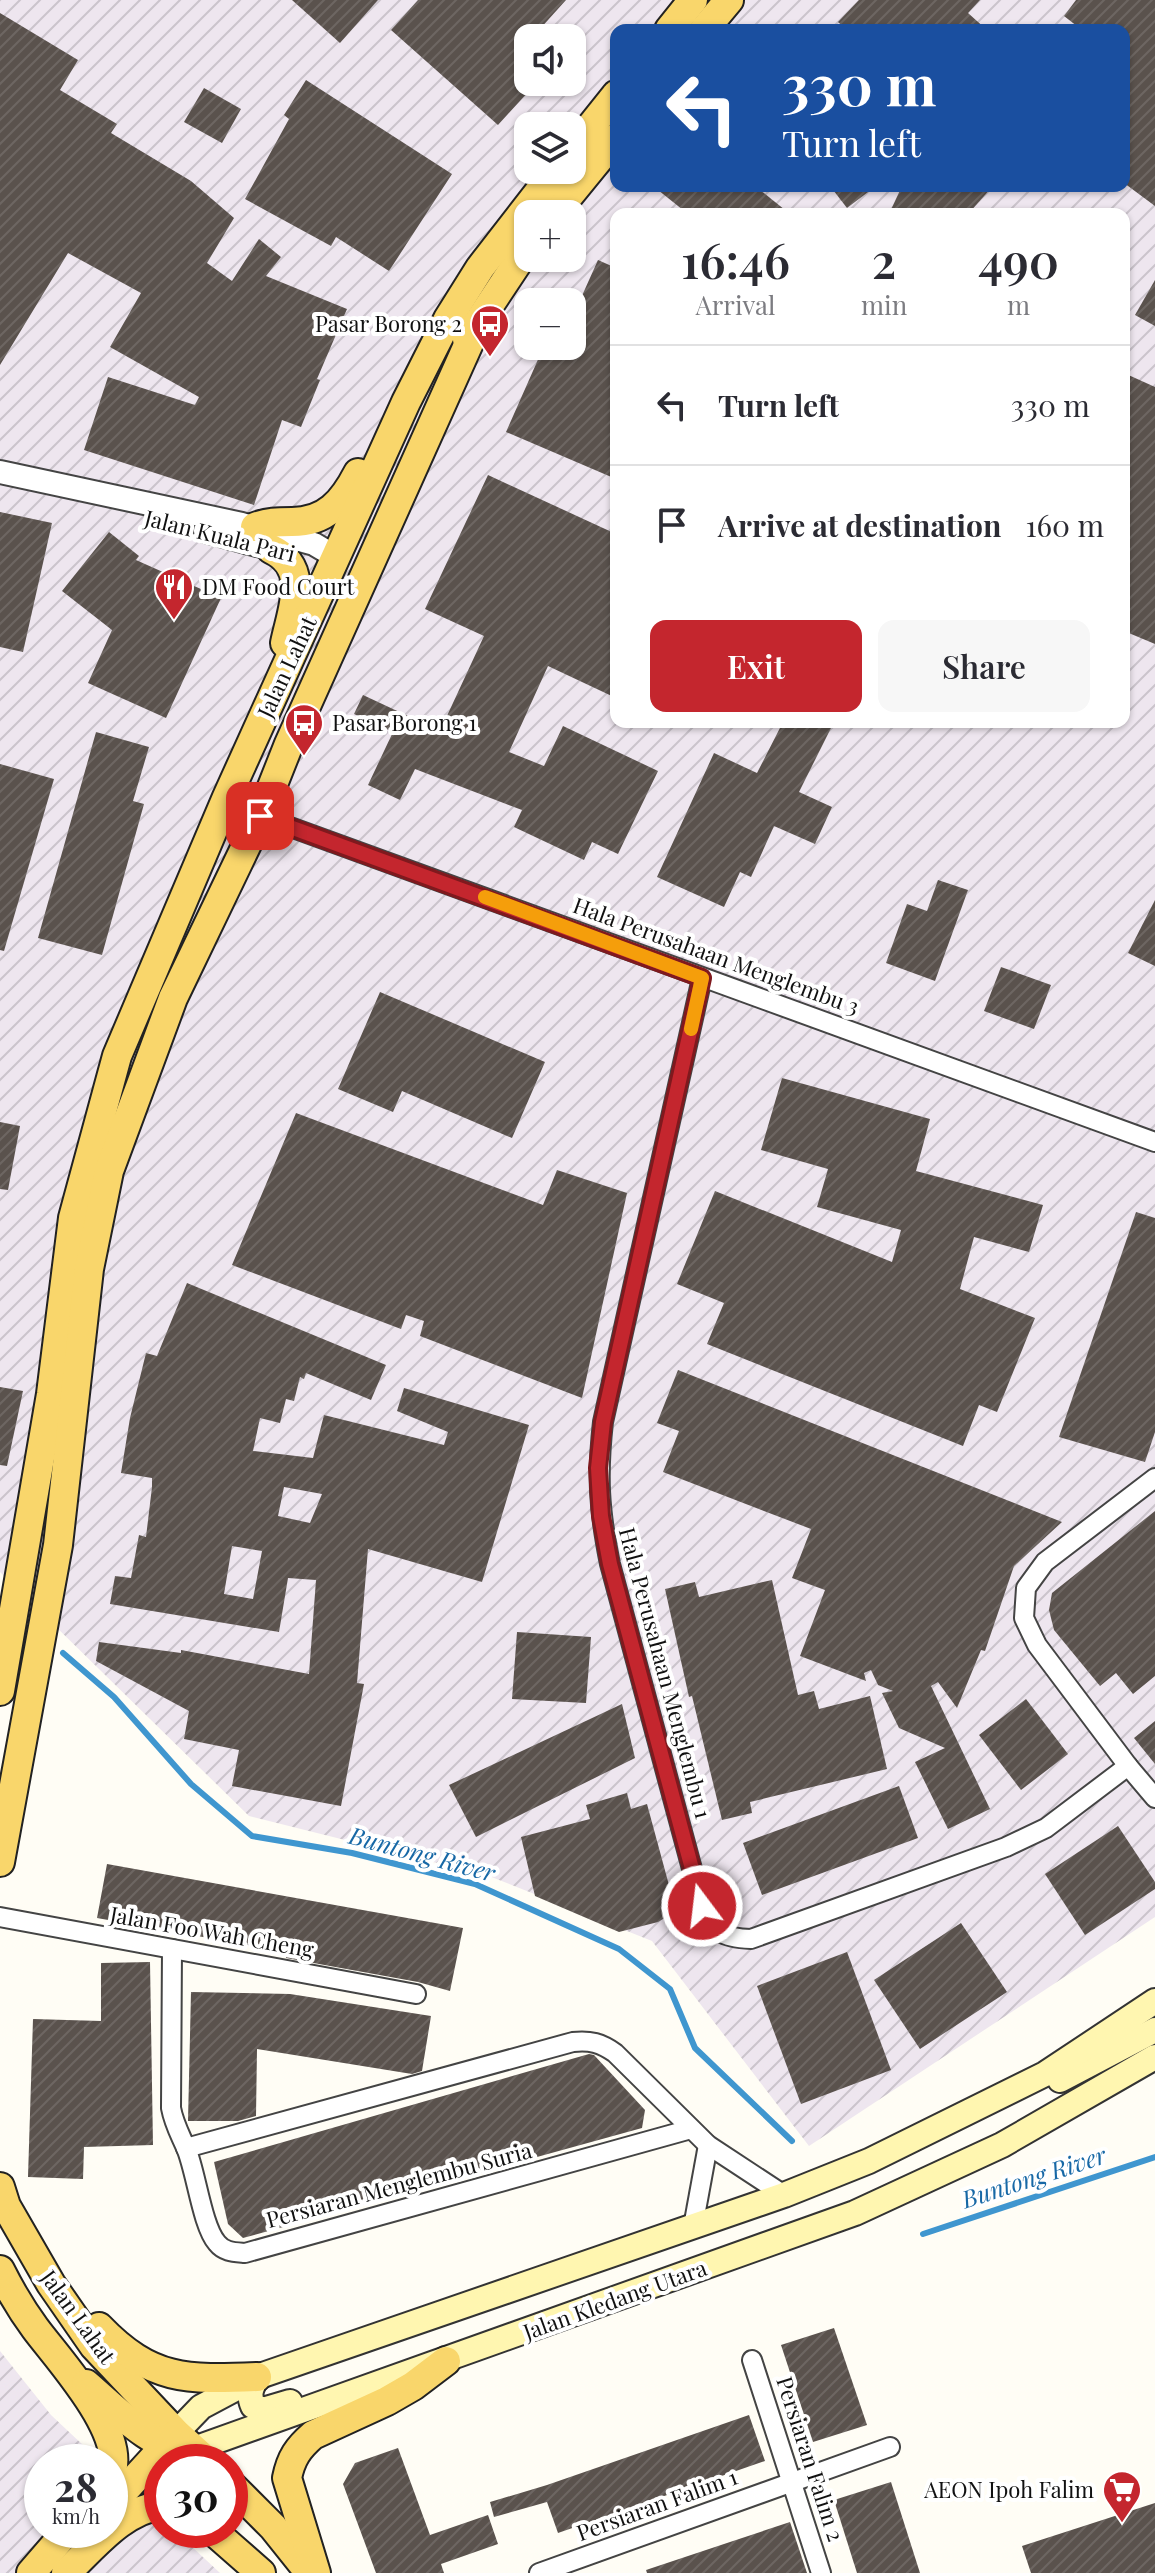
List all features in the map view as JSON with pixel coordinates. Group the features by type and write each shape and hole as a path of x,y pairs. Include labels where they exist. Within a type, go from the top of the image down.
{"main road":[{"path":"674,24 693,0"},
{"path":"709,24 729,0"},
{"path":"586,132 610,102"},
{"path":"565,200 610,145"},
{"name":"Jalan Lahat","path":"0,1691 51,1394 73,1218 117,1056 227,797 406,402 448,319 480,268 545,184"},
{"path":"260,816 258,801 265,775 341,593 342,581 336,557 357,547 369,534 439,379 514,267"},
{"path":"281,680 296,580 293,567 263,538 265,522 319,519 334,509 348,491 398,393 448,319"},
{"path":"0,1862 58,1545 89,1269 109,1171 173,998 260,816 289,744 370,570 478,323"},
{"name":"Jalan Kledang Utara","path":"187,2444 201,2407 257,2377 784,2195 869,2161 1045,2074 1155,2001"},
{"path":"964,2114 1013,2104 1155,2030"},
{"name":"Jalan Kledang Utara","path":"198,2444 376,2386 855,2213 1002,2145 1155,2057"},
{"name":"Jalan Lahat","path":"0,2187 6,2206 51,2284 94,2346 182,2444"},
{"path":"0,2270 35,2328 73,2374 112,2444"},
{"path":"51,2284 74,2300 133,2358 150,2367 169,2374 207,2379 257,2377 250,2398 258,2409 344,2388 376,2386"},
{"path":"316,2573 287,2478 290,2462 299,2447 313,2435 413,2386 446,2361"},
{"path":"73,2374 131,2422 178,2444"},
{"path":"128,2492 144,2480"},
{"path":"248,2502 310,2573"},
{"path":"66,2573 124,2519 144,2509"},
{"path":"31,2573 53,2548"},
{"path":"48,2573 71,2548"},
{"path":"233,2548 261,2573"}],"street":[{"name":"Jalan Kuala Pari","path":"0,472 263,538 309,558 336,557"},
{"name":"Jalan Kuala Pari","path":"0,486 263,538"},
{"name":"Hala Perusahaan Menglembu 3","path":"260,816 1155,1142"},
{"name":"Hala Perusahaan Menglembu 1","path":"702,978 603,1422 598,1468 601,1516 610,1564 702,1906 712,1926 729,1938 751,1939 1006,1847 1046,1828 1128,1766"},
{"path":"1155,1478 1045,1562 1026,1588 1024,1618 1037,1645 1155,1798"},
{"name":"Jalan Foo Wah Cheng","path":"0,1917 416,1994"},
{"name":"Persiaran Menglembu Suria","path":"172,1949 171,2108 175,2129 186,2148 216,2242 228,2251 245,2253 691,2129"},
{"path":"186,2148 588,2040 603,2044 615,2053 708,2145 784,2195"},
{"path":"693,2227 708,2145"},
{"name":"Persiaran Falim 2","path":"752,2360 821,2573"},
{"name":"Persiaran Falim 1","path":"549,2571 890,2447"}],"shaded area":[{"path":"0,0 1155,0 1155,1917 809,2146 652,1941 489,1876 249,1816 0,1572"},
{"path":"0,2351 51,2415 82,2444 24,2444 24,2548 128,2548 128,2487 144,2502 144,2548 193,2548 220,2573 0,2573"}],"building":[{"path":"292,0 378,0 340,43"},
{"path":"418,0 566,0 544,24 514,24 514,96 524,96 498,125 391,30"},
{"path":"859,0 980,0 968,13 980,24 838,22"},
{"path":"1076,0 1155,0 1155,206 1130,187 1130,24 1074,24 1064,16"},
{"path":"0,13 78,60 60,90 117,124 111,133 191,181 234,218 207,263 232,281 259,239 281,257 266,276 347,309 317,379 320,380 301,427 282,420 254,505 84,450 108,377 195,405 199,397 110,347 141,293 68,253 0,365"},
{"path":"306,80 452,174 389,271 336,237 331,246 245,199 289,119 284,115"},
{"path":"204,88 241,109 222,143 184,122"},
{"path":"660,192 762,192 782,208 680,208"},
{"path":"835,192 868,192 847,208"},
{"path":"899,192 988,192 973,208 892,208"},
{"path":"598,260 610,265 610,476 506,432 538,360 586,360 585,288"},
{"path":"1155,280 1155,326 1135,315"},
{"path":"1130,376 1155,387 1155,644 1130,634"},
{"path":"488,475 610,531 610,695 548,666 509,752 544,766 563,726 658,771 618,854 592,842 584,860 514,827 522,810 415,769 400,800 368,785 393,732 354,714 363,695 440,731 484,636 425,609"},
{"path":"0,512 52,523 23,652 0,647"},
{"path":"109,532 139,556 136,560 221,598 166,718 88,683 112,630 62,591"},
{"path":"780,728 831,728 799,792 832,807 815,844 774,826 751,877 740,872 724,907 657,877 714,753 757,773"},
{"path":"96,732 149,747 133,801 144,804 102,955 38,938"},
{"path":"0,764 54,779 4,951 0,950"},
{"path":"938,880 968,890 935,981 886,963 907,904 927,911"},
{"path":"1155,900 1155,966 1128,953"},
{"path":"1001,967 1051,985 1034,1029 984,1011"},
{"path":"380,992 545,1062 512,1138 402,1091 393,1112 338,1089"},
{"path":"782,1078 930,1119 916,1171 1043,1205 1029,1252 974,1237 960,1289 1035,1318 997,1412 979,1405 963,1446 707,1344 724,1303 677,1284 715,1191 892,1262 901,1230 817,1207 828,1169 761,1150"},
{"path":"296,1113 543,1205 557,1170 627,1193 582,1398 420,1336 424,1321 406,1315 401,1329 232,1265"},
{"path":"0,1122 20,1126 8,1190 0,1189"},
{"path":"1136,1212 1155,1218 1155,1432 1145,1462 1059,1437"},
{"path":"187,1283 386,1365 371,1400 306,1373 304,1379 300,1377 294,1401 286,1399 280,1423 260,1418 253,1451 313,1458 324,1415 444,1445 448,1432 397,1411 404,1388 529,1425 482,1582 368,1549 357,1683 364,1684 341,1806 232,1786 239,1750 184,1739 189,1711 96,1661 99,1642 181,1653 181,1650 309,1674 316,1580 288,1578 279,1632 110,1604 115,1576 131,1578 139,1535 146,1537 152,1478 121,1473 130,1418 146,1353 157,1356","holes":["284,1487 322,1494 310,1523 278,1516","232,1546 262,1551 253,1599 224,1594"]},
{"path":"678,1370 1062,1522 1014,1566 985,1651 981,1650 957,1708 938,1682 931,1686 990,1809 948,1829 915,1762 945,1748 899,1728 882,1693 893,1691 878,1685 871,1670 864,1673 866,1681 800,1656 825,1590 792,1578 811,1529 663,1472 679,1431 657,1423"},
{"path":"0,1387 23,1391 7,1466 0,1465"},
{"path":"1155,1511 1155,1676 1133,1694 1116,1673 1100,1686 1054,1630 1049,1610 1052,1593"},
{"path":"772,1580 798,1695 814,1691 819,1709 870,1696 887,1769 750,1802 752,1813 722,1820 692,1696 689,1697 665,1589 695,1582 699,1597"},
{"path":"517,1632 591,1637 586,1703 512,1699"},
{"path":"1026,1699 1068,1754 1021,1790 979,1735"},
{"path":"622,1704 635,1758 476,1837 449,1785"},
{"path":"1155,1721 1155,1764 1134,1738"},
{"path":"899,1786 918,1838 762,1895 743,1843"},
{"path":"627,1793 631,1809 647,1804 676,1911 658,1922 619,1932 535,1896 521,1837 590,1819 586,1805"},
{"path":"1118,1826 1155,1882 1155,1889 1085,1935 1045,1874"},
{"path":"107,1864 463,1928 450,1991 418,1982 286,1958 287,1952 97,1918"},
{"path":"961,1923 1007,1992 920,2049 874,1980"},
{"path":"847,1952 891,2070 801,2104 757,1986"},
{"path":"150,1962 153,2145 84,2147 83,2179 28,2177 33,2019 101,2021 101,1963"},
{"path":"191,1992 290,1994 431,2016 422,2071 412,2074 257,2049 256,2116 238,2121 188,2121"},
{"path":"594,2055 645,2110 642,2128 243,2238 228,2224 214,2162"},
{"path":"834,2328 867,2425 813,2442 781,2345"},
{"path":"749,2415 765,2461 558,2533 547,2502 494,2517 490,2502"},
{"path":"398,2448 430,2535 488,2515 498,2544 441,2564 444,2573 376,2573 343,2484 355,2463"},
{"path":"891,2482 920,2573 857,2573 834,2500"},
{"name":"AEON Ipoh Falim","path":"1155,2503 1155,2573 1031,2573 1022,2546"},
{"path":"790,2522 807,2573 647,2573 646,2570"}],"waterway":[{"name":"Buntong River","path":"63,1653 114,1697 191,1784 252,1836 352,1853 475,1884 619,1949 670,1989 695,2048 792,2141"},
{"name":"Buntong River","path":"923,2234 1155,2157"}],"slow traffic":[{"path":"485,897 702,978 691,1029"}],"place":[{"name":"Pasar Borong 2","path":"490,358"},
{"name":"DM Food Court","path":"174,621"},
{"name":"Pasar Borong 1","path":"304,757"},
{"name":"AEON Ipoh Falim","path":"1122,2524"}],"route":[{"path":"260,816 702,978 603,1422 598,1468 601,1516 610,1564 702,1906"}]}
